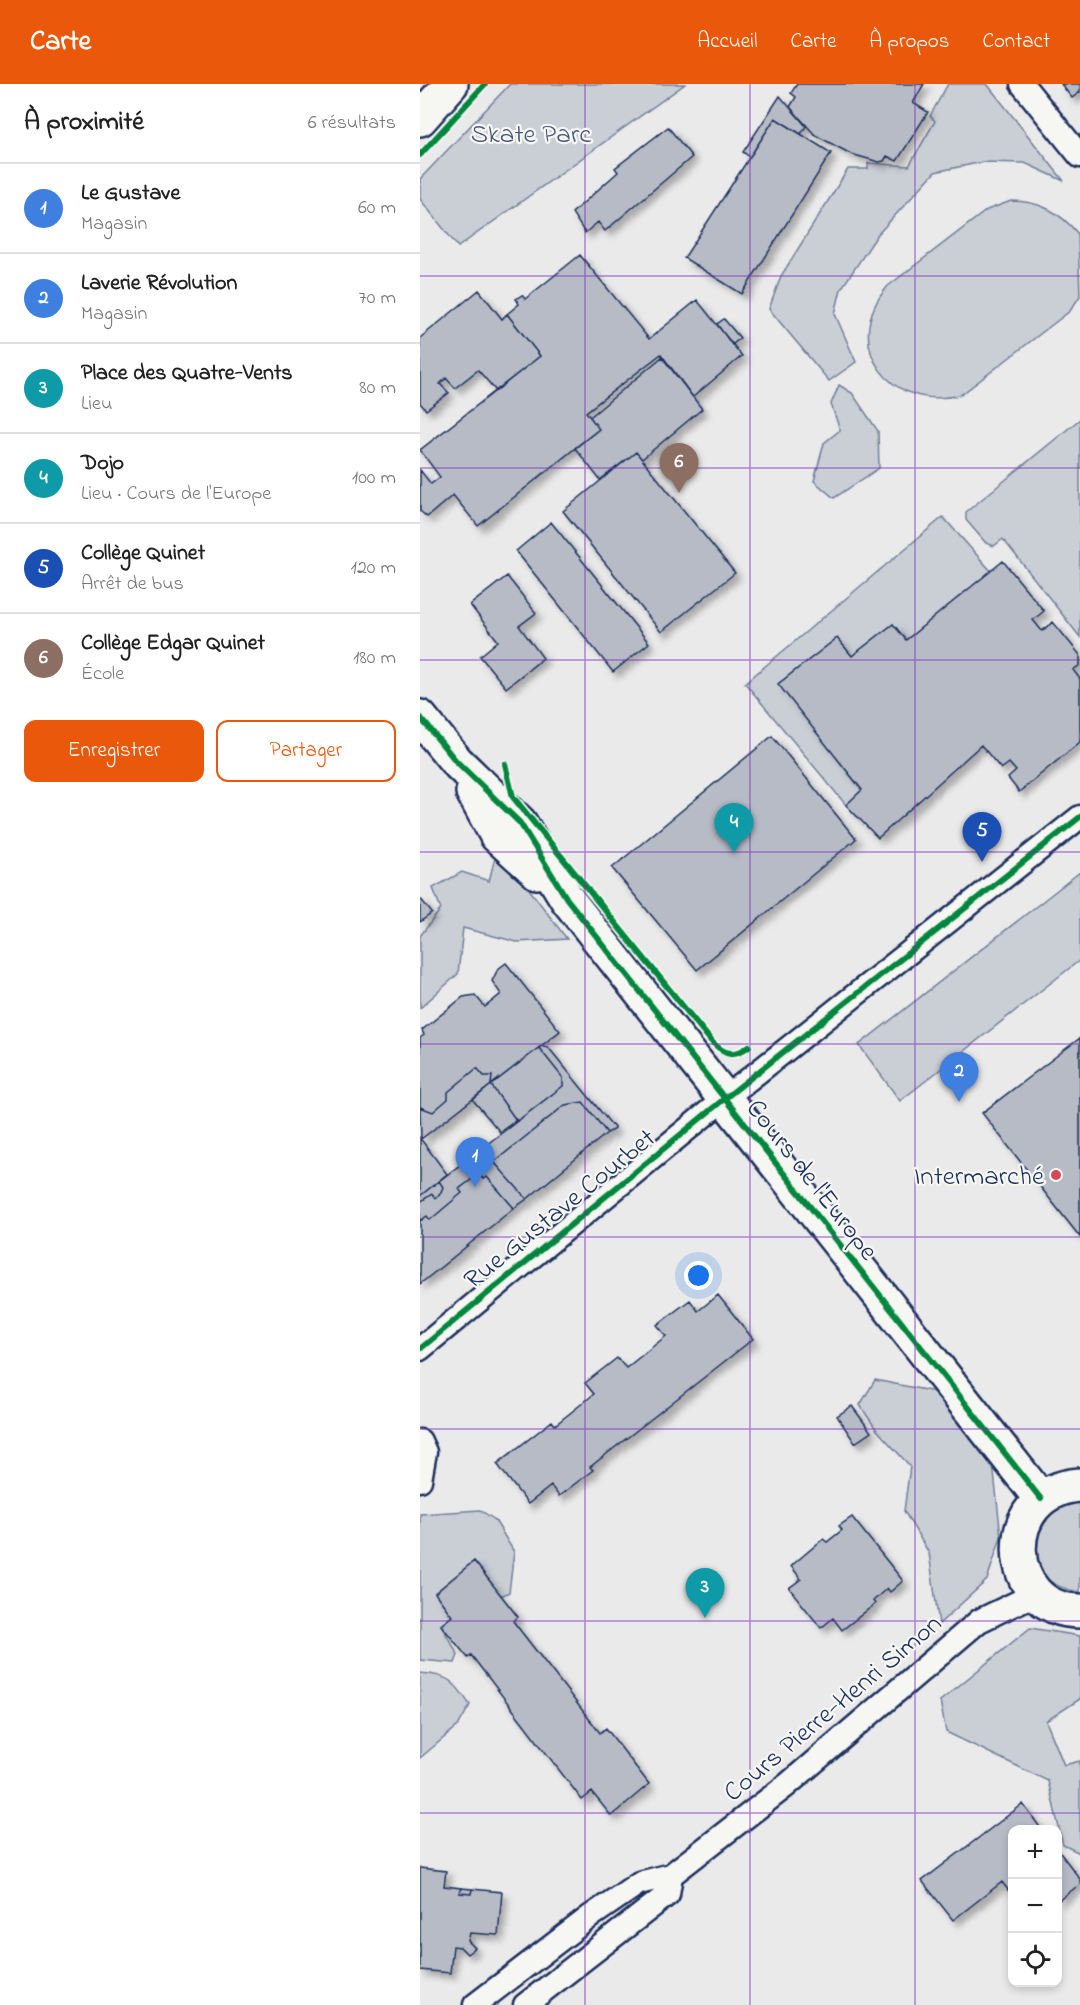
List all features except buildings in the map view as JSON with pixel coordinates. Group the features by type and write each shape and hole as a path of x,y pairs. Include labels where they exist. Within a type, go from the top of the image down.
{"street":[{"path":"420,119 451,84"},
{"path":"1022,84 1080,156"},
{"name":"Cours de l'Europe","path":"420,717 456,761 497,836 567,899 1041,1499"},
{"name":"Rue Gustave Courbet","path":"420,1349 724,1100 1080,818"},
{"path":"420,1441 425,1452 420,1480"},
{"path":"1080,1485 1067,1486 1041,1499 1028,1514 1021,1529 1018,1551 1020,1565 1037,1593 1051,1604 1080,1611"},
{"name":"Cours Pierre-Henri Simon","path":"475,2005 591,1916 639,1883 671,1875 795,1777 979,1621 1037,1593"},
{"name":"Cours Pierre-Henri Simon","path":"525,2005 668,1894 671,1875"}],"green space":[{"name":"Skate Parc","path":"510,84 685,84 458,247 420,199 420,179"},
{"path":"948,84 987,84 1064,181 1025,163 982,162 935,172 878,234 841,289 835,314 856,362 829,381 769,309 781,276 848,169 868,169 868,163 909,166 935,121 930,116"},
{"path":"1011,201 1031,203 1049,209 1078,234 1080,296 1070,311 962,394 936,398 913,394 894,384 880,370 871,351 868,330 874,308 888,286 987,210"},
{"path":"839,385 852,393 878,431 879,468 834,498 814,481 824,443 840,430 831,404"},
{"path":"1080,419 1080,637 1003,539 994,546 986,543 966,520 966,512"},
{"path":"943,517 991,571 906,640 893,624 852,656 837,638 779,684 862,790 846,805 745,683"},
{"path":"496,854 517,873 567,939 517,942 463,928 458,974 420,1008 420,936 441,909 433,888 462,872 489,881"},
{"path":"1080,872 1080,960 900,1101 859,1045"},
{"path":"875,1380 935,1392 993,1464 1001,1537 987,1580 939,1624 929,1553 904,1511 910,1466 876,1429 860,1405"},
{"path":"1080,1495 1080,1591 1078,1592 1063,1588 1043,1576 1038,1568 1033,1548 1035,1522"},
{"path":"480,1510 495,1520 514,1552 509,1592 501,1596 474,1561 435,1593 452,1616 441,1625 458,1655 455,1663 420,1660 420,1514"},
{"path":"1030,1628 1080,1636 1080,1699 1046,1721 1064,1765 1080,1761 1080,1853 1063,1845 1062,1825 1058,1825 1048,1781 946,1732 940,1701"},
{"path":"420,1673 438,1675 450,1681 460,1690 470,1705 458,1726 420,1758"}],"cycle path":[{"path":"420,155 485,84"},
{"path":"420,717 456,761 520,823 567,899 1041,1499"},
{"path":"505,764 513,797 712,1042 721,1050 730,1053 739,1052 749,1046"},
{"path":"420,1349 724,1099 1080,817"}],"place":[{"name":"Collège Edgar Quinet","path":"679,493"},
{"name":"Dojo","path":"734,853"},
{"name":"Collège Quinet","path":"982,862"},
{"name":"Laverie Révolution","path":"959,1102"},
{"name":"Intermarché","path":"1056,1175"},
{"name":"Le Gustave","path":"475,1187"},
{"name":"Place des Quatre-Vents","path":"705,1618"}]}
